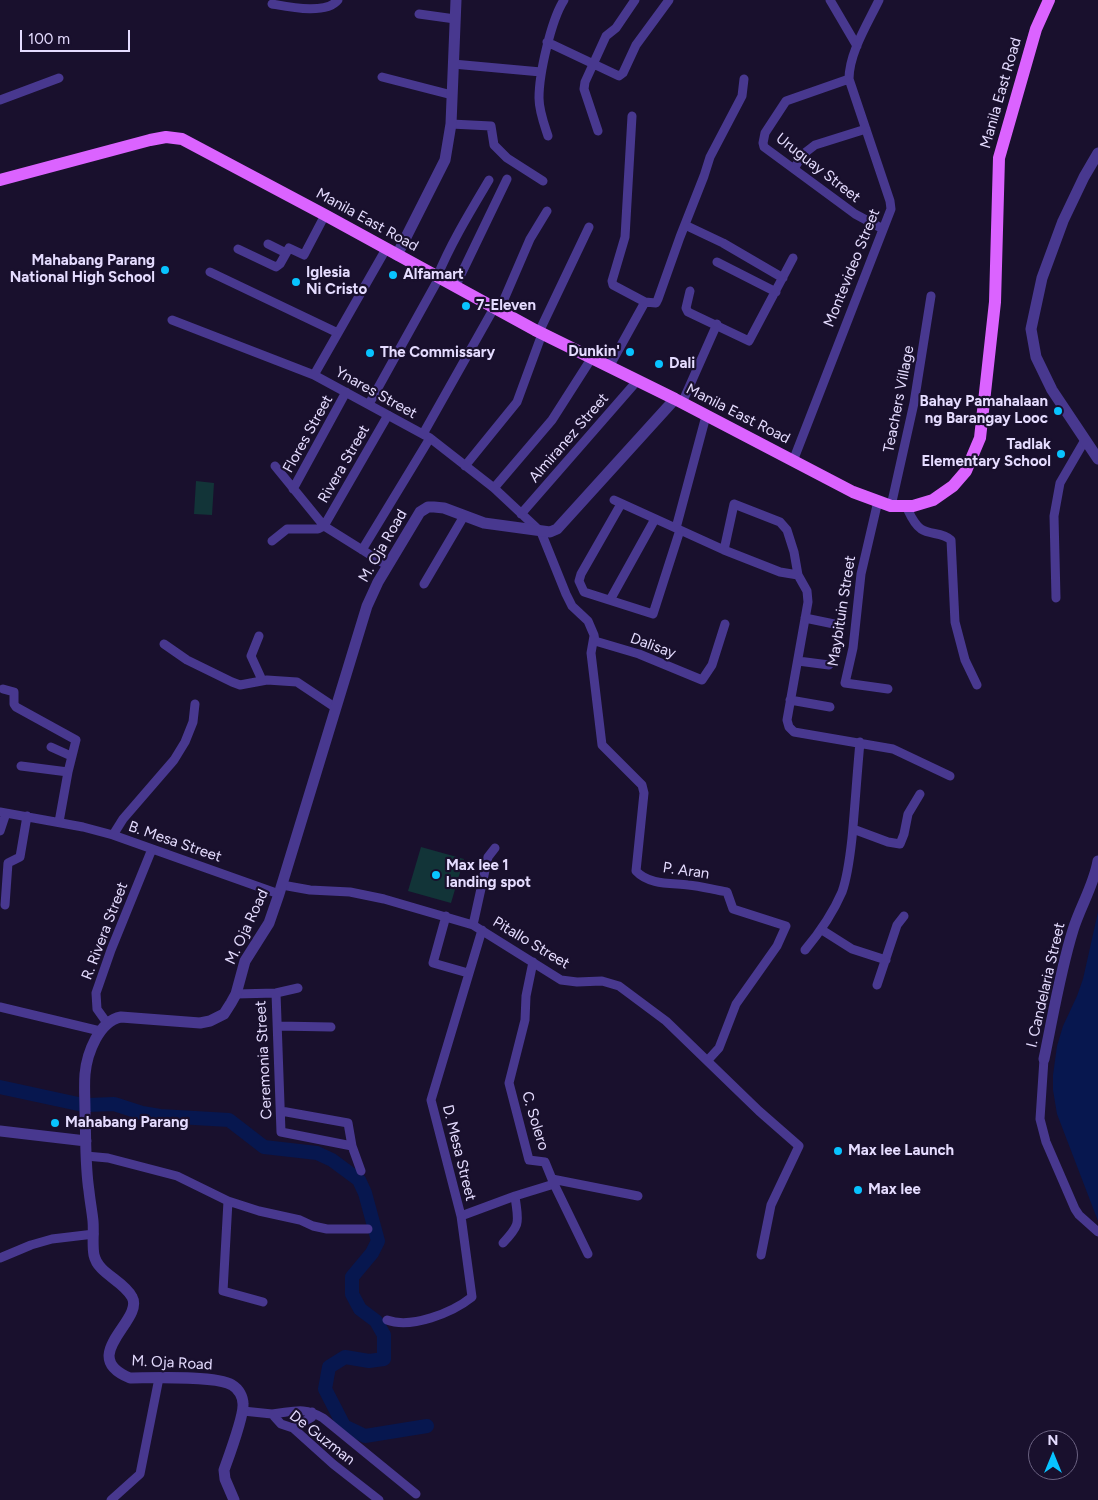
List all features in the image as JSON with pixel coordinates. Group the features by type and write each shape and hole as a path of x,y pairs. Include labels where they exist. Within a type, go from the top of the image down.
{"main road":[{"name":"Manila East Road","path":"0,180 166,137 182,139 325,215 496,310 678,401 853,492 891,506 913,506 933,500 953,486 966,471 980,438 995,302 999,158 1036,29 1049,0"}],"street":[{"path":"272,4 315,8 330,6 338,0"},
{"path":"314,375 338,333 392,252 445,160 452,124 456,0"},
{"path":"548,136 542,118 539,99 541,72 547,42 564,0"},
{"path":"598,131 584,89 585,82 606,36 616,28 635,0"},
{"path":"547,42 619,76 623,73 636,45 669,0"},
{"path":"830,0 857,46"},
{"path":"849,79 849,69 857,46 879,0"},
{"path":"419,14 455,19"},
{"path":"454,64 541,72"},
{"path":"382,76 452,95"},
{"path":"0,100 59,78"},
{"path":"632,116 624,237 612,281 613,285 644,302 656,303 710,157 742,96 744,79"},
{"name":"Montevideo Street","path":"793,461 891,209 849,79"},
{"name":"Uruguay Street","path":"849,79 786,101 765,133 763,143 764,147 854,214 883,229"},
{"path":"452,124 491,126 494,145 507,158 543,182"},
{"path":"794,169 802,155 816,145 866,129"},
{"path":"1098,153 1063,221 1042,278 1031,329 1036,357 1052,390 1098,459"},
{"path":"454,287 507,179"},
{"path":"369,404 438,277 444,259 460,228 489,180"},
{"path":"362,550 496,310 530,239 547,211"},
{"path":"268,244 304,255 325,215"},
{"path":"684,225 784,278"},
{"path":"465,466 517,402 541,333 589,227"},
{"path":"238,249 276,267 288,251"},
{"path":"690,291 686,308 688,312 717,324 749,341 793,258"},
{"path":"717,262 776,292"},
{"path":"210,272 338,333"},
{"name":"Teachers Village","path":"891,506 914,403 931,296"},
{"path":"608,367 644,302"},
{"name":"Ynares Street","path":"172,320 314,375 426,436 494,488 541,532"},
{"path":"595,638 588,621 576,611 566,594 541,532 550,532 557,529 678,401 717,324"},
{"path":"494,488 552,420 591,359"},
{"name":"Almiranez Street","path":"521,514 637,381"},
{"name":"Flores Street","path":"294,489 346,392"},
{"name":"Rivera Street","path":"324,526 388,415"},
{"path":"706,416 678,529 653,614 584,592 579,581 580,574 617,502 678,529 724,550 780,572 798,575"},
{"path":"1056,598 1054,516 1060,483 1085,440"},
{"path":"275,466 324,526 388,566"},
{"name":"Maybituin Street","path":"878,501 863,567 853,648 844,682 888,689"},
{"path":"724,550 734,504 780,522 786,530 794,552 798,575 807,591 808,602 790,700 787,720 788,727 794,732 893,749 950,776"},
{"path":"906,506 912,519 922,530 946,536 951,540 955,622 965,660 977,685"},
{"name":"M. Oja Road","path":"243,1411 242,1396 232,1385 207,1379 130,1378 122,1375 108,1358 110,1348 131,1312 133,1298 125,1288 98,1264 94,1255 94,1234 86,1156 85,1073 93,1046 104,1027 112,1019 122,1017 189,1023 210,1021 224,1014 236,994 245,961 269,923 281,890 367,606 378,582 417,516 428,507 444,508 484,523 541,532"},
{"path":"424,584 464,516"},
{"path":"610,600 655,519"},
{"path":"272,541 287,529 318,529 324,526"},
{"path":"805,618 834,624"},
{"name":"Dalisay","path":"595,638 702,680 712,665 725,624"},
{"path":"259,636 251,656 262,680"},
{"name":"P. Aran","path":"595,638 591,653 602,745 642,785 644,793 636,871 640,875 660,883 690,885 727,892 733,909 786,926 777,946 736,1004 719,1048 708,1060"},
{"path":"164,644 187,660 232,682 246,685 262,680 297,682 336,708"},
{"path":"798,661 828,664"},
{"path":"3,689 14,692 14,704 16,707 76,740 71,756 59,822"},
{"path":"790,700 830,707"},
{"path":"113,835 123,820 174,760 185,742 193,722 195,704"},
{"path":"805,950 822,930 843,890 850,857 860,742"},
{"path":"51,747 71,756"},
{"path":"21,766 68,772"},
{"path":"853,829 888,842 900,844 908,814 920,794"},
{"path":"0,831 3,812"},
{"name":"B. Mesa Street","path":"3,812 59,822 113,835 281,890"},
{"path":"5,905 8,863 20,857 27,816"},
{"path":"473,925 488,857 495,848"},
{"name":"R. Rivera Street","path":"104,1027 97,1008 96,993 111,950 152,849"},
{"name":"I. Candelaria Street","path":"1044,1059 1068,948 1077,917 1097,870 1098,861"},
{"name":"Pitallo Street","path":"281,890 350,892 384,899 473,925 561,980 577,982 602,981 619,986 666,1021 759,1111 799,1146 771,1205 761,1255"},
{"path":"446,916 433,963 468,973"},
{"path":"877,984 897,925 904,916"},
{"name":"D. Mesa Street","path":"387,1320 395,1323 419,1322 464,1304 472,1297 461,1216 431,1100 482,930"},
{"path":"822,930 852,949 886,960"},
{"name":"C. Solero","path":"533,962 526,996 525,1020 509,1083 529,1160 545,1162 553,1182"},
{"path":"276,993 298,988"},
{"name":"Ceremonia Street","path":"236,994 276,993 281,1132 352,1146"},
{"path":"0,1007 104,1027"},
{"path":"278,1026 331,1027"},
{"path":"1044,1059 1040,1118 1046,1142 1079,1216 1098,1232"},
{"path":"281,1111 348,1123 352,1146 361,1171"},
{"path":"0,1131 86,1141"},
{"path":"86,1156 108,1158 177,1176 228,1201 259,1211 300,1220 326,1229 368,1229"},
{"path":"553,1182 588,1254"},
{"path":"461,1216 553,1182 638,1196"},
{"path":"503,1243 516,1230 518,1223 515,1196"},
{"path":"228,1201 223,1291 263,1302"},
{"path":"0,1258 31,1245 52,1239 94,1234"},
{"path":"111,1500 140,1474 159,1378"},
{"path":"272,1414 298,1410 312,1412 323,1418 416,1494"},
{"path":"234,1500 225,1479 224,1470 243,1411"},
{"name":"De Guzman","path":"243,1411 272,1414 281,1424 292,1428 333,1464 379,1500"},
{"path":"292,1428 312,1417 312,1412"}],"green space":[{"path":"196,481 214,483 212,515 194,514"},
{"name":"Max lee 1 landing spot","path":"421,847 464,859 451,903 408,891"}],"shaded area":[{"path":"1098,912 1098,1221 1057,1114 1053,1090 1053,1075 1057,1046 1063,1026 1083,979"}],"waterway":[{"path":"0,1087 83,1105"},
{"path":"87,1105 114,1104 142,1113 160,1116 229,1120 264,1147 317,1153 332,1160 359,1180 365,1193 378,1241 372,1253 352,1277 352,1294 360,1309 376,1321 384,1335 384,1359 369,1361 345,1357 329,1367 325,1389 344,1426 365,1436 427,1426"}],"place":[{"name":"Mahabang Parang National High School","path":"165,270"},
{"name":"Alfamart","path":"393,275"},
{"name":"Iglesia Ni Cristo","path":"296,282"},
{"name":"7-Eleven","path":"466,306"},
{"name":"Dunkin'","path":"630,352"},
{"name":"The Commissary","path":"370,353"},
{"name":"Dali","path":"659,364"},
{"name":"Bahay Pamahalaan ng Barangay Looc","path":"1058,411"},
{"name":"Tadlak Elementary School","path":"1061,454"},
{"name":"Max lee 1 landing spot","path":"436,875"},
{"name":"Mahabang Parang","path":"55,1123"},
{"name":"Max lee Launch","path":"838,1151"},
{"name":"Max lee","path":"858,1190"}]}
